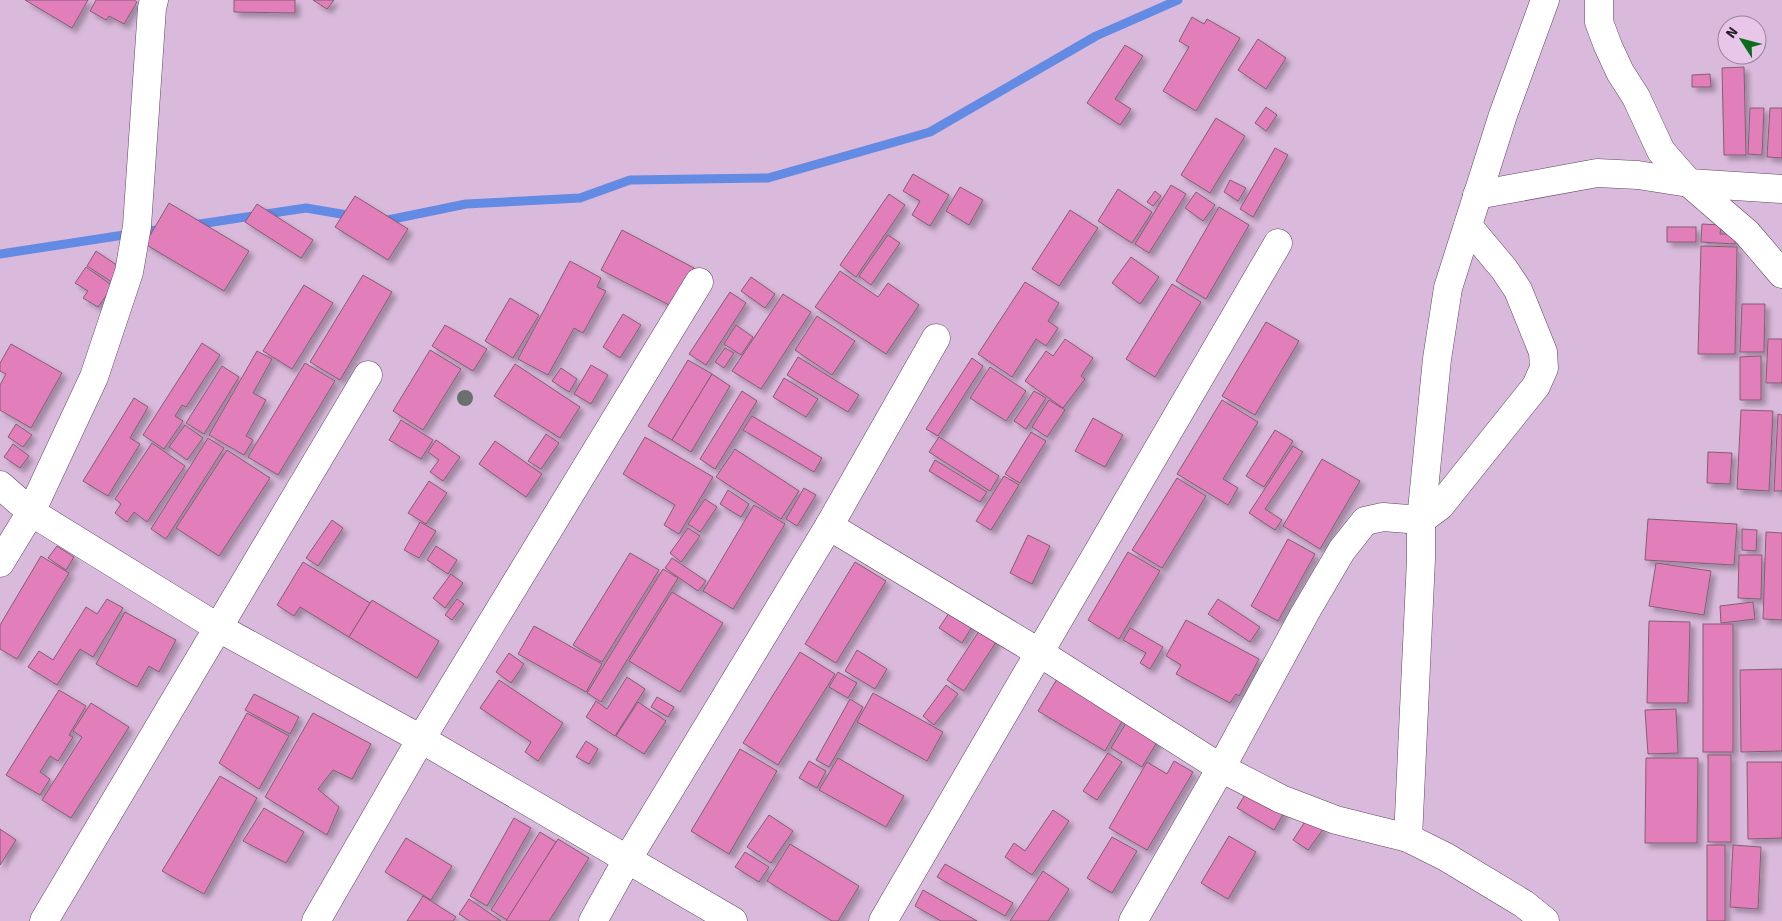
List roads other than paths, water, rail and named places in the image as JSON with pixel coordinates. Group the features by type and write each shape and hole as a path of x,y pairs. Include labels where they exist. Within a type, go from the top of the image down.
{"street":[{"path":"0,563 31,512 94,377 129,272 137,226 151,18 154,0"},
{"path":"1408,838 1420,597 1421,520 1437,359 1447,297 1503,114 1545,0"},
{"path":"1598,0 1599,22 1608,46 1661,150 1689,183 1747,233 1782,274"},
{"path":"1477,194 1597,173 1638,175 1689,183 1782,189"},
{"path":"1133,921 1342,550 1365,521 1383,517 1421,520 1440,506 1536,386 1544,368 1543,352 1518,290 1504,269 1468,226"},
{"path":"883,921 1278,242"},
{"path":"316,921 421,738 699,282"},
{"path":"593,921 627,860 829,526 936,338"},
{"path":"44,921 368,375"},
{"path":"0,484 31,512 217,627 421,738 733,921"},
{"path":"829,526 1040,653 1220,768 1281,799 1336,820 1408,838 1446,857 1524,904 1545,921"}],"waterway":[{"path":"383,221 466,204 580,198 630,180 768,178 930,132 1096,36 1178,0"},
{"path":"193,225 306,208 353,216"},
{"path":"0,254 163,229"}]}
